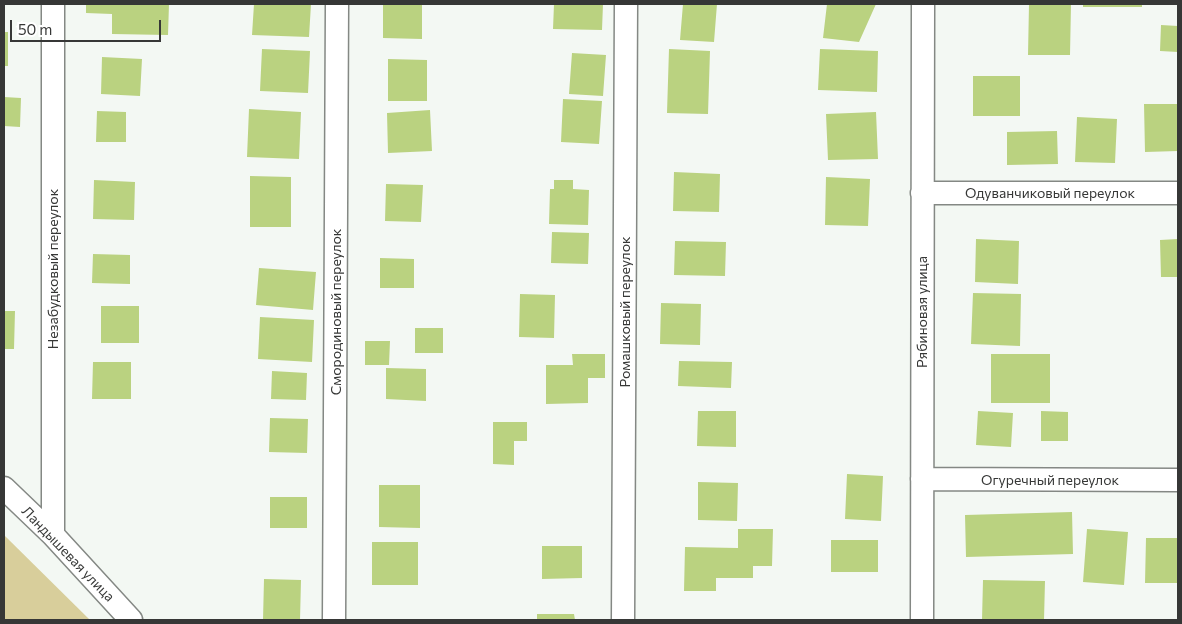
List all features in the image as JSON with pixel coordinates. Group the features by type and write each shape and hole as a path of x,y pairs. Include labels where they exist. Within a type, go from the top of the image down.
{"street":[{"name":"Незабудковый переулок","path":"53,4 53,535"},
{"name":"Смородиновый переулок","path":"334,620 337,4"},
{"name":"Ромашковый переулок","path":"624,620 626,4"},
{"name":"Рябиновая улица","path":"922,620 923,4"},
{"name":"Одуванчиковый переулок","path":"922,192 1178,194"},
{"name":"Огуречный переулок","path":"922,479 1178,480"},
{"name":"Ландышевая улица","path":"4,488 53,535 131,620"}],"shaded area":[{"path":"4,535 90,620 4,620"}],"building":[{"path":"86,4 169,4 168,35 112,34 112,14 86,13"},
{"path":"254,4 311,4 309,37 252,35"},
{"path":"383,4 422,4 422,39 383,38"},
{"path":"554,4 603,4 602,30 553,29"},
{"path":"683,4 717,4 714,42 680,40"},
{"path":"827,4 876,4 859,42 823,38"},
{"path":"1029,4 1071,4 1070,55 1028,55"},
{"path":"1083,4 1142,4 1142,7 1083,7"},
{"path":"1161,25 1178,26 1178,52 1160,51"},
{"path":"4,32 8,32 8,66 4,66"},
{"path":"262,49 310,51 308,93 260,91"},
{"path":"669,49 710,51 708,114 667,113"},
{"path":"820,49 878,51 877,92 818,90"},
{"path":"572,53 606,55 603,96 569,94"},
{"path":"102,57 142,59 140,96 101,94"},
{"path":"388,59 427,60 427,101 388,101"},
{"path":"973,76 1020,76 1020,116 973,116"},
{"path":"4,97 21,98 20,127 4,126"},
{"path":"563,99 602,101 599,144 561,142"},
{"path":"1144,104 1178,104 1178,151 1145,152"},
{"path":"249,109 301,112 299,159 247,157"},
{"path":"430,110 432,151 388,153 387,113"},
{"path":"97,111 126,112 126,142 96,142"},
{"path":"876,112 878,159 828,160 826,114"},
{"path":"1077,117 1117,119 1115,163 1075,162"},
{"path":"1057,131 1058,164 1007,165 1007,132"},
{"path":"674,172 720,174 719,212 673,211"},
{"path":"250,176 291,177 291,227 250,227"},
{"path":"826,177 870,179 868,226 825,225"},
{"path":"94,180 135,182 134,220 93,219"},
{"path":"554,180 573,180 573,189 589,190 588,225 549,224 550,189 554,189"},
{"path":"386,184 423,185 421,222 385,221"},
{"path":"552,232 589,233 588,264 551,263"},
{"path":"976,239 1019,241 1018,284 975,282"},
{"path":"1178,239 1178,277 1161,277 1160,240"},
{"path":"675,241 726,242 725,276 674,275"},
{"path":"93,254 130,255 130,284 92,283"},
{"path":"380,258 414,259 414,288 380,288"},
{"path":"259,268 316,272 313,310 256,305"},
{"path":"973,293 1021,294 1020,346 971,344"},
{"path":"520,294 555,295 554,338 519,337"},
{"path":"661,303 701,304 700,345 660,344"},
{"path":"101,306 139,306 139,343 101,343"},
{"path":"4,311 15,311 14,349 4,349"},
{"path":"260,317 314,320 312,362 258,359"},
{"path":"415,328 443,328 443,353 415,353"},
{"path":"365,341 390,341 389,365 365,365"},
{"path":"572,354 605,354 605,378 588,378 588,403 546,404 546,365 573,365"},
{"path":"991,354 1050,354 1050,403 991,403"},
{"path":"679,361 732,362 731,388 678,386"},
{"path":"93,362 131,362 131,399 92,399"},
{"path":"386,368 426,369 426,401 386,399"},
{"path":"272,371 307,373 306,400 271,399"},
{"path":"698,411 736,411 736,447 697,446"},
{"path":"978,411 1013,413 1011,447 976,445"},
{"path":"1041,411 1068,412 1068,441 1041,441"},
{"path":"270,418 308,419 307,453 269,452"},
{"path":"493,422 527,422 527,441 514,441 514,465 493,464"},
{"path":"847,474 883,476 881,521 845,519"},
{"path":"698,482 738,483 737,521 698,520"},
{"path":"379,485 420,485 420,528 379,527"},
{"path":"270,497 307,497 307,528 270,528"},
{"path":"1072,512 1073,554 966,557 965,515"},
{"path":"738,529 773,529 772,566 753,566 753,578 716,578 716,591 684,591 685,547 738,548"},
{"path":"1087,529 1128,532 1124,585 1083,582"},
{"path":"1146,538 1178,538 1178,583 1145,583"},
{"path":"831,540 878,540 878,572 831,572"},
{"path":"372,542 418,542 418,585 372,585"},
{"path":"542,546 582,546 582,578 542,579"},
{"path":"264,579 301,580 300,620 263,620"},
{"path":"983,580 1045,581 1044,620 982,620"},
{"path":"537,614 574,614 575,620 537,620"}]}
